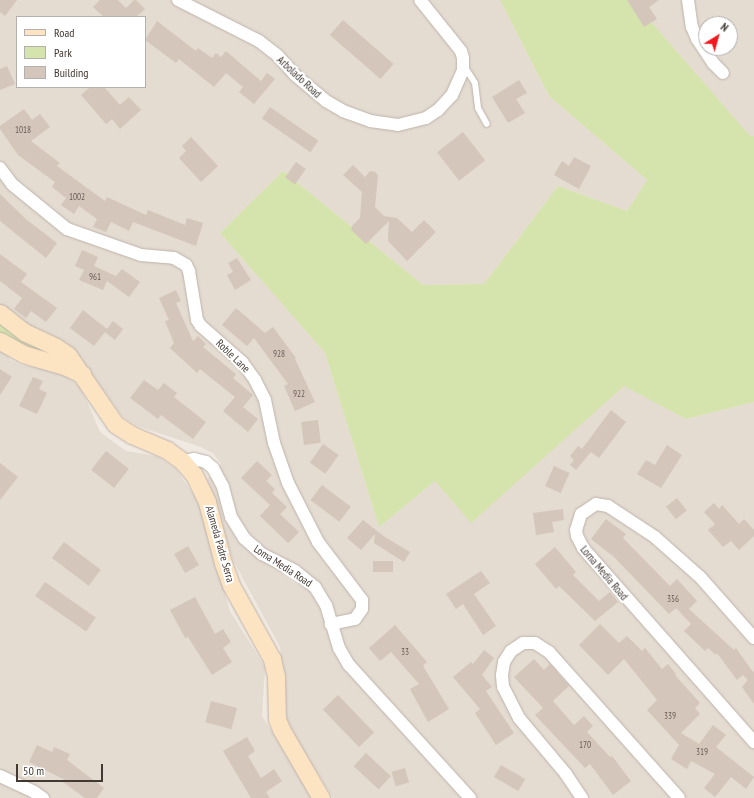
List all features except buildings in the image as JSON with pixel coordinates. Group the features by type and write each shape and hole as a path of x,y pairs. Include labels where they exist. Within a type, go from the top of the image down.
{"street":[{"name":"Arbolado Road","path":"178,0 259,41 278,56 295,75 326,102 343,111 383,124 398,125 412,123 438,110 452,95 459,82 463,70 463,63"},
{"path":"420,0 438,25 461,51 463,63"},
{"path":"688,0 692,27 698,40 709,57 723,73"},
{"name":"Roble Lane","path":"0,168 13,184 67,228 141,255 174,258 186,265 189,271 197,320 201,326 242,362 255,380 265,400 274,443 288,483 318,542 362,600 362,609 355,619 332,624"},
{"name":"Alameda Padre Serra","path":"0,313 28,334 63,351 72,359 115,424 132,436 168,450 182,461 194,475 207,502 223,563 231,585 272,659 276,676 278,719 282,732 321,798"},
{"path":"0,341 23,354 64,366 82,374"},
{"name":"Loma Media Road","path":"182,461 194,459 206,462 213,468 223,487 231,517 244,538 262,554 294,571 315,587 326,604 339,648 349,664 470,798"},
{"name":"Loma Media Road","path":"754,638 700,577 655,537 608,506 596,504 582,514 576,530 582,548 754,742"},
{"path":"582,798 566,774 519,718 503,687 502,675 504,662 511,651 523,643 535,644 549,652 679,798"},
{"path":"0,776 21,785 43,798"}],"lane":[{"path":"463,63 475,83 478,108 488,124"}],"shaded area":[{"path":"0,0 500,0 549,96 647,180 627,211 558,186 484,284 423,285 283,171 220,233 325,353 379,527 435,481 471,522 624,385 686,419 754,402 754,798 333,798 287,724 280,647 233,560 207,479 221,464 214,454 201,447 137,426 122,416 84,364 0,306"},
{"path":"632,0 754,0 754,136 750,137"},
{"path":"0,348 11,360 21,365 61,372 79,386 100,432 126,451 157,456 176,469 199,503 230,611 265,667 262,716 314,798 0,798"}],"green space":[{"path":"500,0 632,0 750,136 754,136 754,402 686,419 624,386 471,523 435,481 379,527 325,353 220,233 283,171 423,285 484,284 558,186 627,211 647,180 549,96"},
{"path":"0,324 16,336 63,360 0,337"}]}
